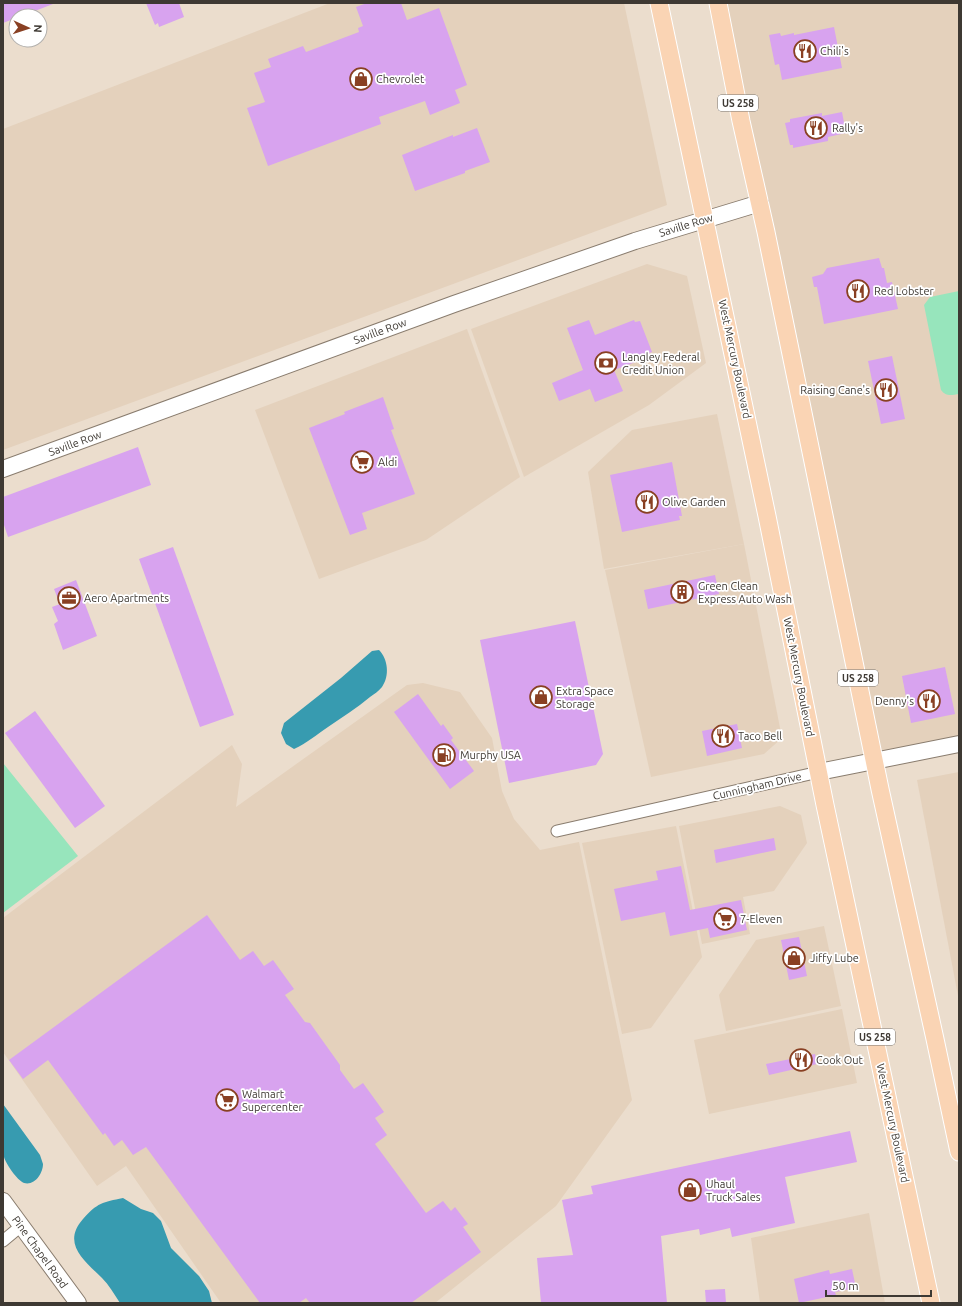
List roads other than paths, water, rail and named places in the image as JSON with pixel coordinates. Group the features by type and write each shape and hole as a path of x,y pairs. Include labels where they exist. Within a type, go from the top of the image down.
{"main road":[{"name":"West Mercury Boulevard","path":"659,3 767,516 818,772 931,1303"},
{"name":"US 258","path":"718,3 741,121 760,204 874,761 959,1152"}],"street":[{"name":"Saville Row","path":"3,469 449,305 635,241 705,219 760,204"},
{"name":"Cunningham Drive","path":"557,831 818,772 959,744"},
{"name":"Pine Chapel Road","path":"3,1201 78,1303"},
{"path":"3,1241 21,1226"}],"water":[{"path":"379,650 384,658 387,668 385,683 381,688 355,709 303,744 294,749 286,744 281,733 284,723 341,678 372,651"},
{"path":"3,1104 40,1155 43,1168 38,1178 32,1183 24,1183 18,1179 9,1168 5,1160 2,1140"},
{"path":"123,1198 141,1209 153,1213 161,1221 171,1248 199,1276 209,1291 212,1303 120,1303 107,1284 78,1252 74,1236 83,1219 97,1206 105,1202"}],"place":[{"name":"Chili's","path":"805,51"},
{"name":"Chevrolet","path":"361,79"},
{"name":"Rally's","path":"816,128"},
{"name":"Red Lobster","path":"858,291"},
{"name":"Langley Federal Credit Union","path":"606,363"},
{"name":"Raising Cane's","path":"886,390"},
{"name":"Aldi","path":"362,462"},
{"name":"Olive Garden","path":"647,502"},
{"name":"Green Clean Express Auto Wash","path":"682,592"},
{"name":"Aero Apartments","path":"69,598"},
{"name":"Extra Space Storage","path":"541,697"},
{"name":"Denny's","path":"929,701"},
{"name":"Taco Bell","path":"723,736"},
{"name":"Murphy USA","path":"444,755"},
{"name":"7-Eleven","path":"725,919"},
{"name":"Jiffy Lube","path":"794,958"},
{"name":"Cook Out","path":"801,1060"},
{"name":"Walmart Supercenter","path":"227,1100"},
{"name":"Uhaul Truck Sales","path":"690,1190"}]}
